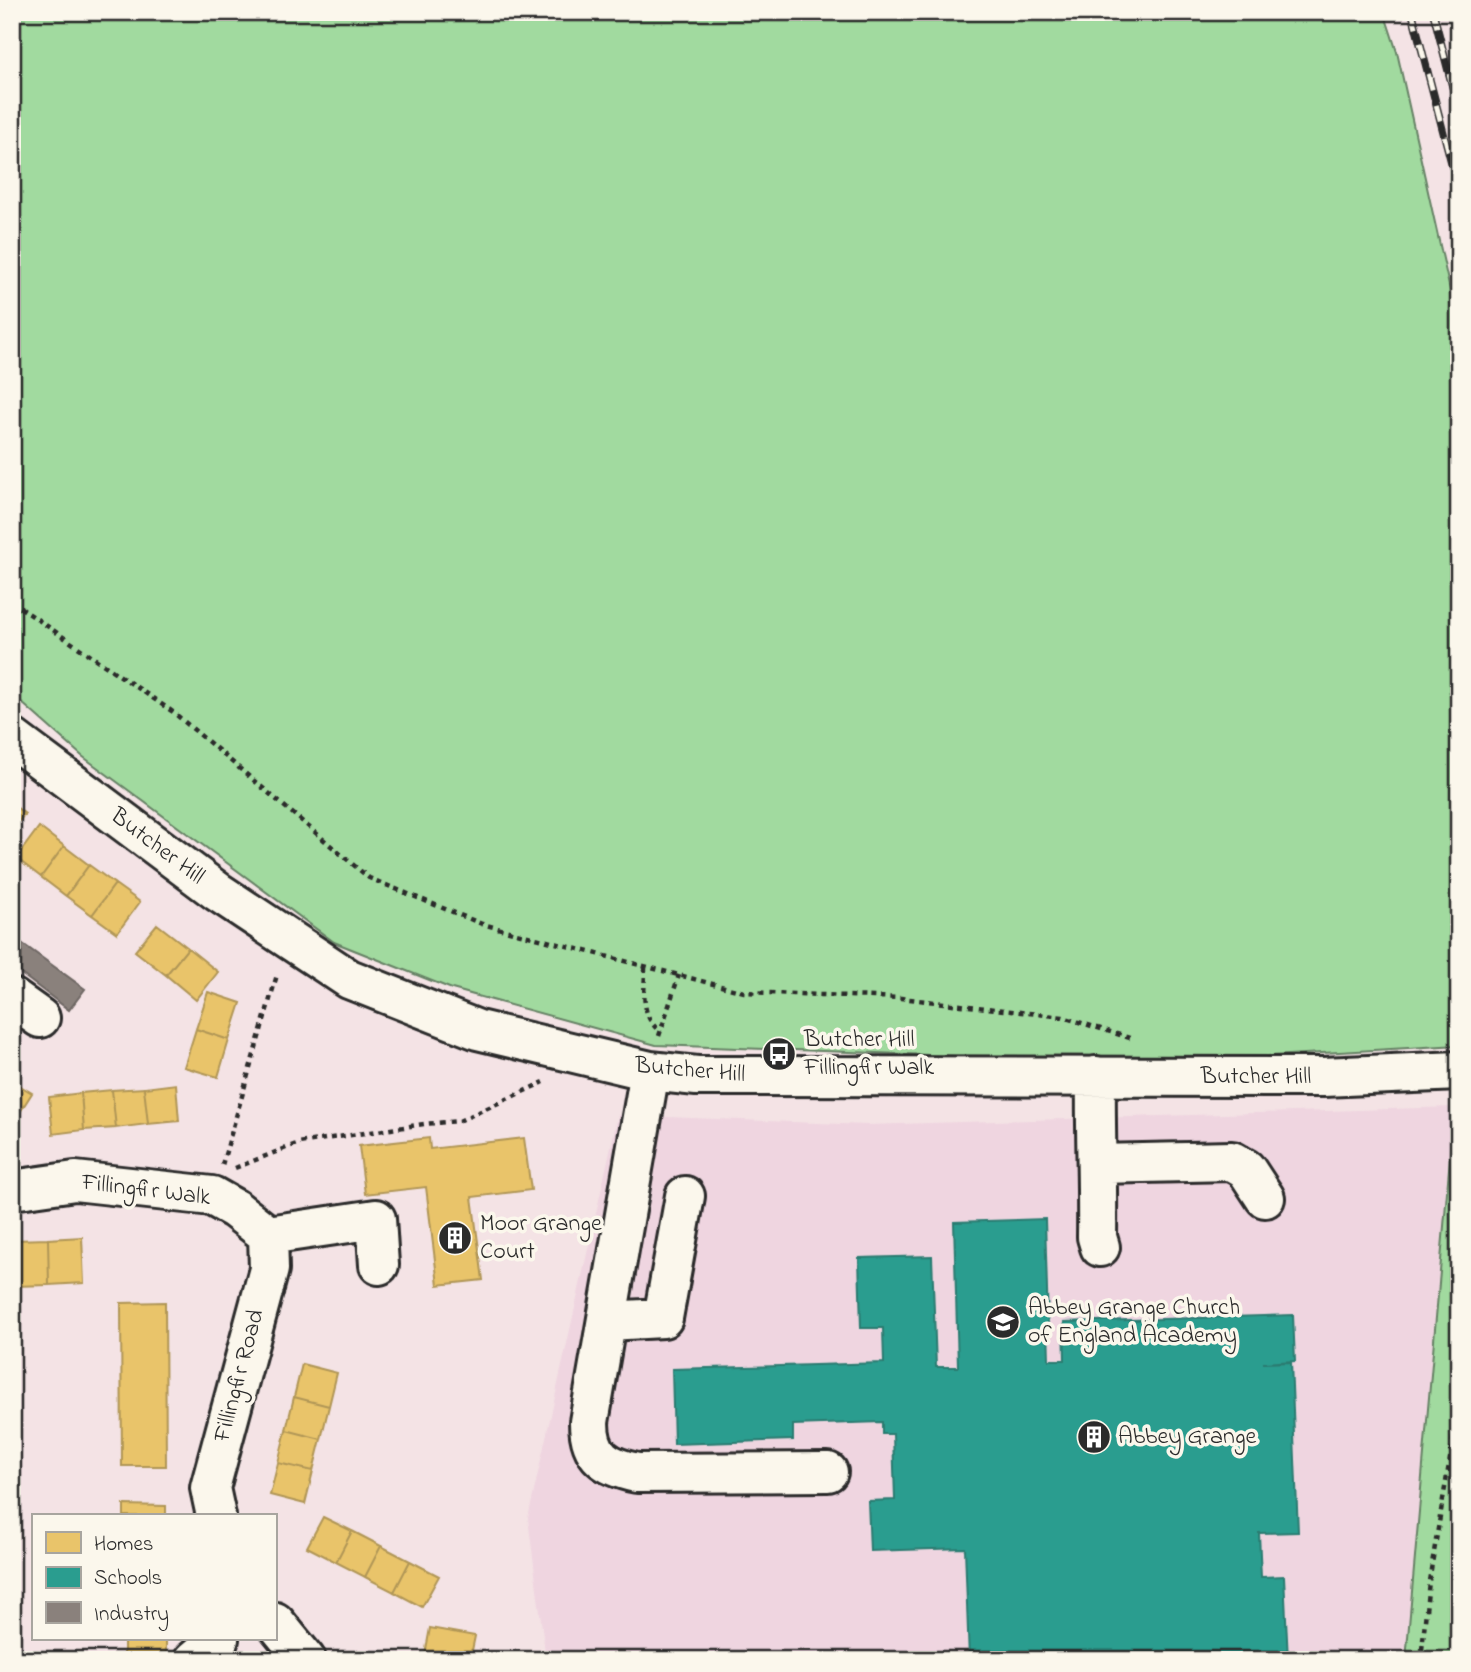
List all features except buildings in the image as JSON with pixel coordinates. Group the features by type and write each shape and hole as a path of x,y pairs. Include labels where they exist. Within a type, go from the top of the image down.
{"street":[{"name":"Butcher Hill","path":"12,738 218,892 349,979 478,1030 578,1055 650,1071 710,1076 1324,1077 1459,1071"},
{"path":"650,1071 589,1422 593,1447 604,1462 622,1470 651,1474 828,1472"},
{"path":"1097,1076 1095,1135 1098,1164 1097,1237 1100,1247"},
{"path":"1098,1164 1232,1161 1246,1169 1265,1198"},
{"name":"Fillingfir Walk","path":"12,1190 75,1181 216,1185 235,1209 268,1235"},
{"path":"607,1321 663,1318 685,1196"},
{"path":"268,1235 376,1219 379,1265"},
{"name":"Fillingfir Road","path":"216,1514 210,1488 269,1269 268,1235"},
{"path":"276,1623 306,1660"},
{"path":"194,1660 218,1640"}],"path":[{"path":"12,602 173,712 369,878 482,924 744,992 901,998 1063,1017 1139,1041"},
{"path":"216,1185 287,938"},
{"path":"645,967 645,1005 650,1024 661,1032"},
{"path":"650,1071 679,975"},
{"path":"216,1185 270,1152 299,1143 459,1121 555,1077 572,1080 578,1055"},
{"path":"1421,1660 1429,1581 1453,1441 1459,1326"}],"shaded area":[{"name":"Abbey Grange Church of England Academy","path":"1454,1107 1406,1660 546,1660 528,1518 618,1115 867,1125"}],"green space":[{"path":"12,12 1384,12 1397,52 1459,331 1459,1045 1148,1063 656,1045 452,989 334,942 82,756 12,694"},
{"path":"1456,1089 1459,1089 1459,1660 1406,1660"}],"railway":[{"path":"1412,12 1459,192"},
{"path":"1433,12 1459,112"}],"place":[{"name":"Butcher Hill Fillingfir Walk","path":"779,1054"},
{"name":"Moor Grange Court","path":"455,1238"},
{"name":"Abbey Grange Church of England Academy","path":"1003,1322"},
{"name":"Abbey Grange","path":"1094,1437"}]}
